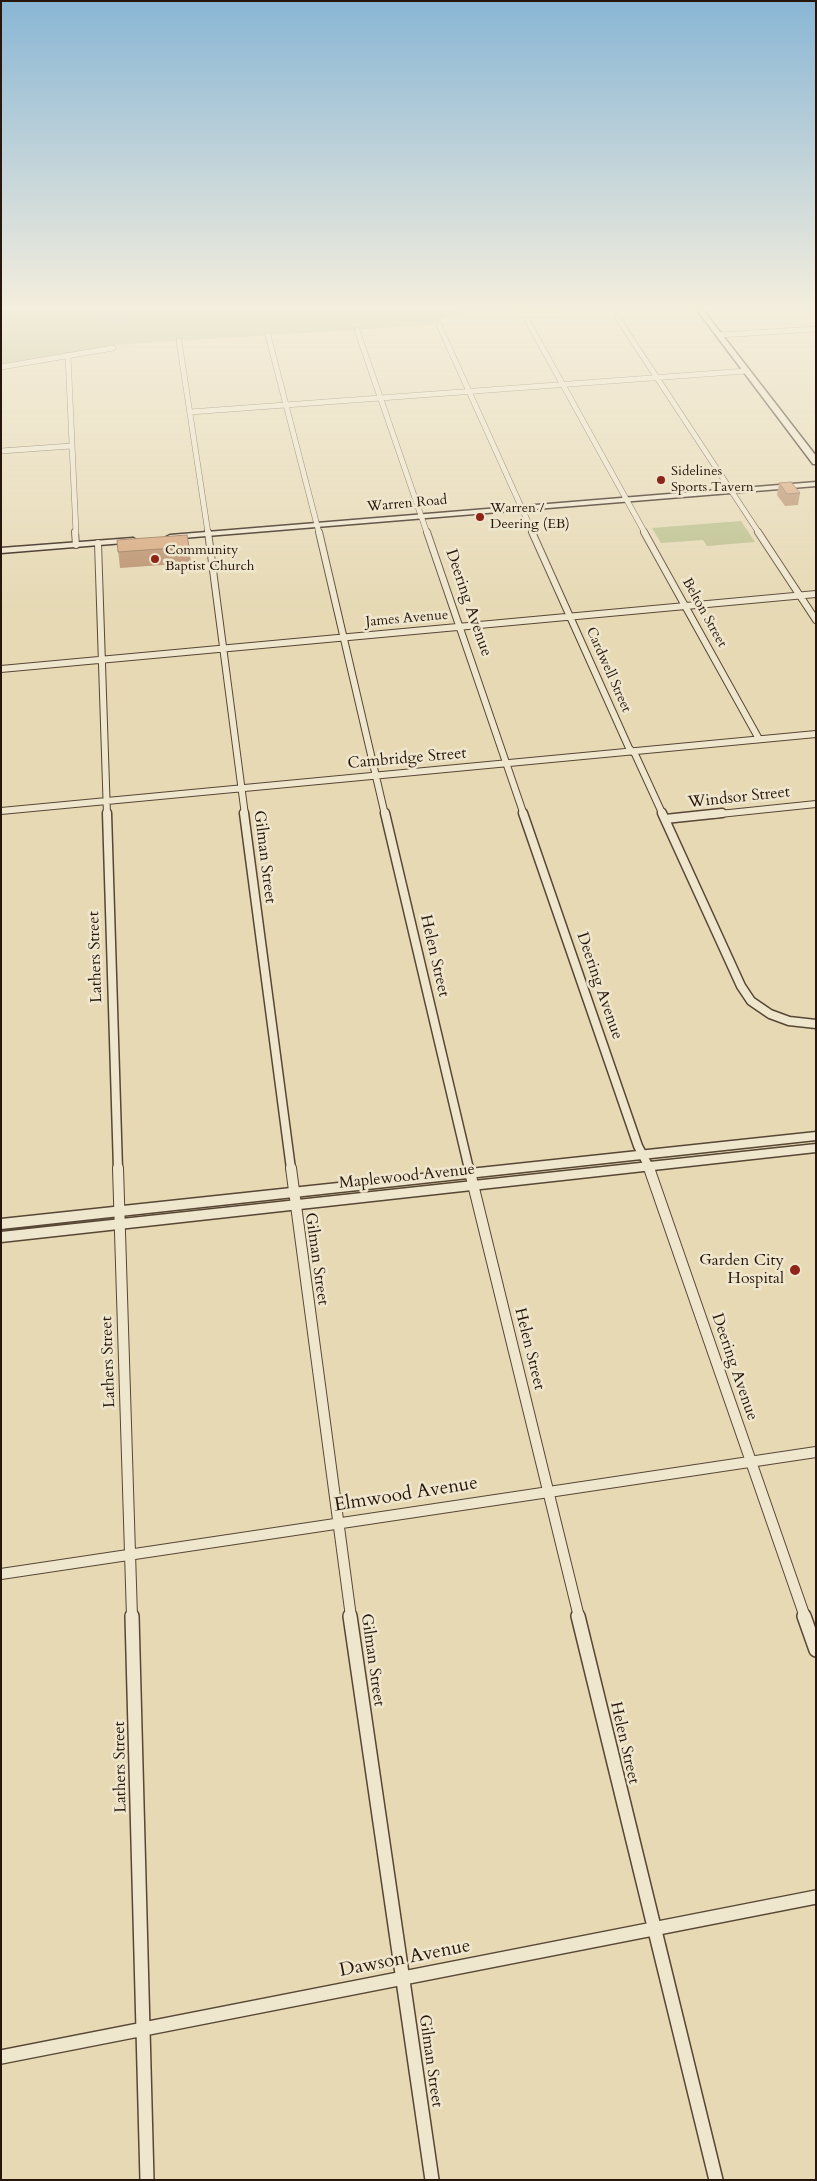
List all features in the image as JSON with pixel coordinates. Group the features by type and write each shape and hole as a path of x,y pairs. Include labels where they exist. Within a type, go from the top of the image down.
{"main road":[{"path":"777,412 816,462"},
{"name":"Warren Road","path":"157,538 816,484"},
{"path":"1,552 147,539"}],"street":[{"path":"70,412 76,545"},
{"name":"Gilman Street","path":"190,412 337,1523 432,2180"},
{"name":"Helen Street","path":"288,412 344,637 473,1186 653,1929 716,2180"},
{"name":"Deering Avenue","path":"385,412 816,1650"},
{"name":"Cardwell Street","path":"478,412 520,508 741,986 751,1002 770,1014"},
{"path":"579,412 627,499"},
{"path":"679,412 816,620"},
{"path":"1,451 72,446"},
{"name":"Belton Street","path":"627,499 759,739"},
{"name":"Lathers Street","path":"98,543 130,1554 147,2180"},
{"name":"James Avenue","path":"1,669 816,594"},
{"name":"Cambridge Street","path":"1,810 816,734"},
{"name":"Windsor Street","path":"665,819 816,804"},
{"path":"770,1014 789,1021 816,1024"},
{"name":"Maplewood Avenue","path":"1,1237 649,1167 809,1144 816,1136"},
{"name":"Maplewood Avenue","path":"1,1224 642,1154 809,1144"},
{"name":"Elmwood Avenue","path":"1,1574 751,1460 816,1452"},
{"name":"Dawson Avenue","path":"1,2057 816,1897"}],"green space":[{"path":"741,521 755,542 707,546 703,540 661,543 652,528"}],"building":[{"path":"791,482 800,493 787,494 779,483"},
{"path":"187,535 189,547 118,552 117,540"}],"place":[{"name":"Sidelines Sports Tavern","path":"661,480"},
{"name":"Warren / Deering (EB)","path":"480,517"},
{"name":"Community Baptist Church","path":"155,559"},
{"name":"Garden City Hospital","path":"795,1270"}]}
